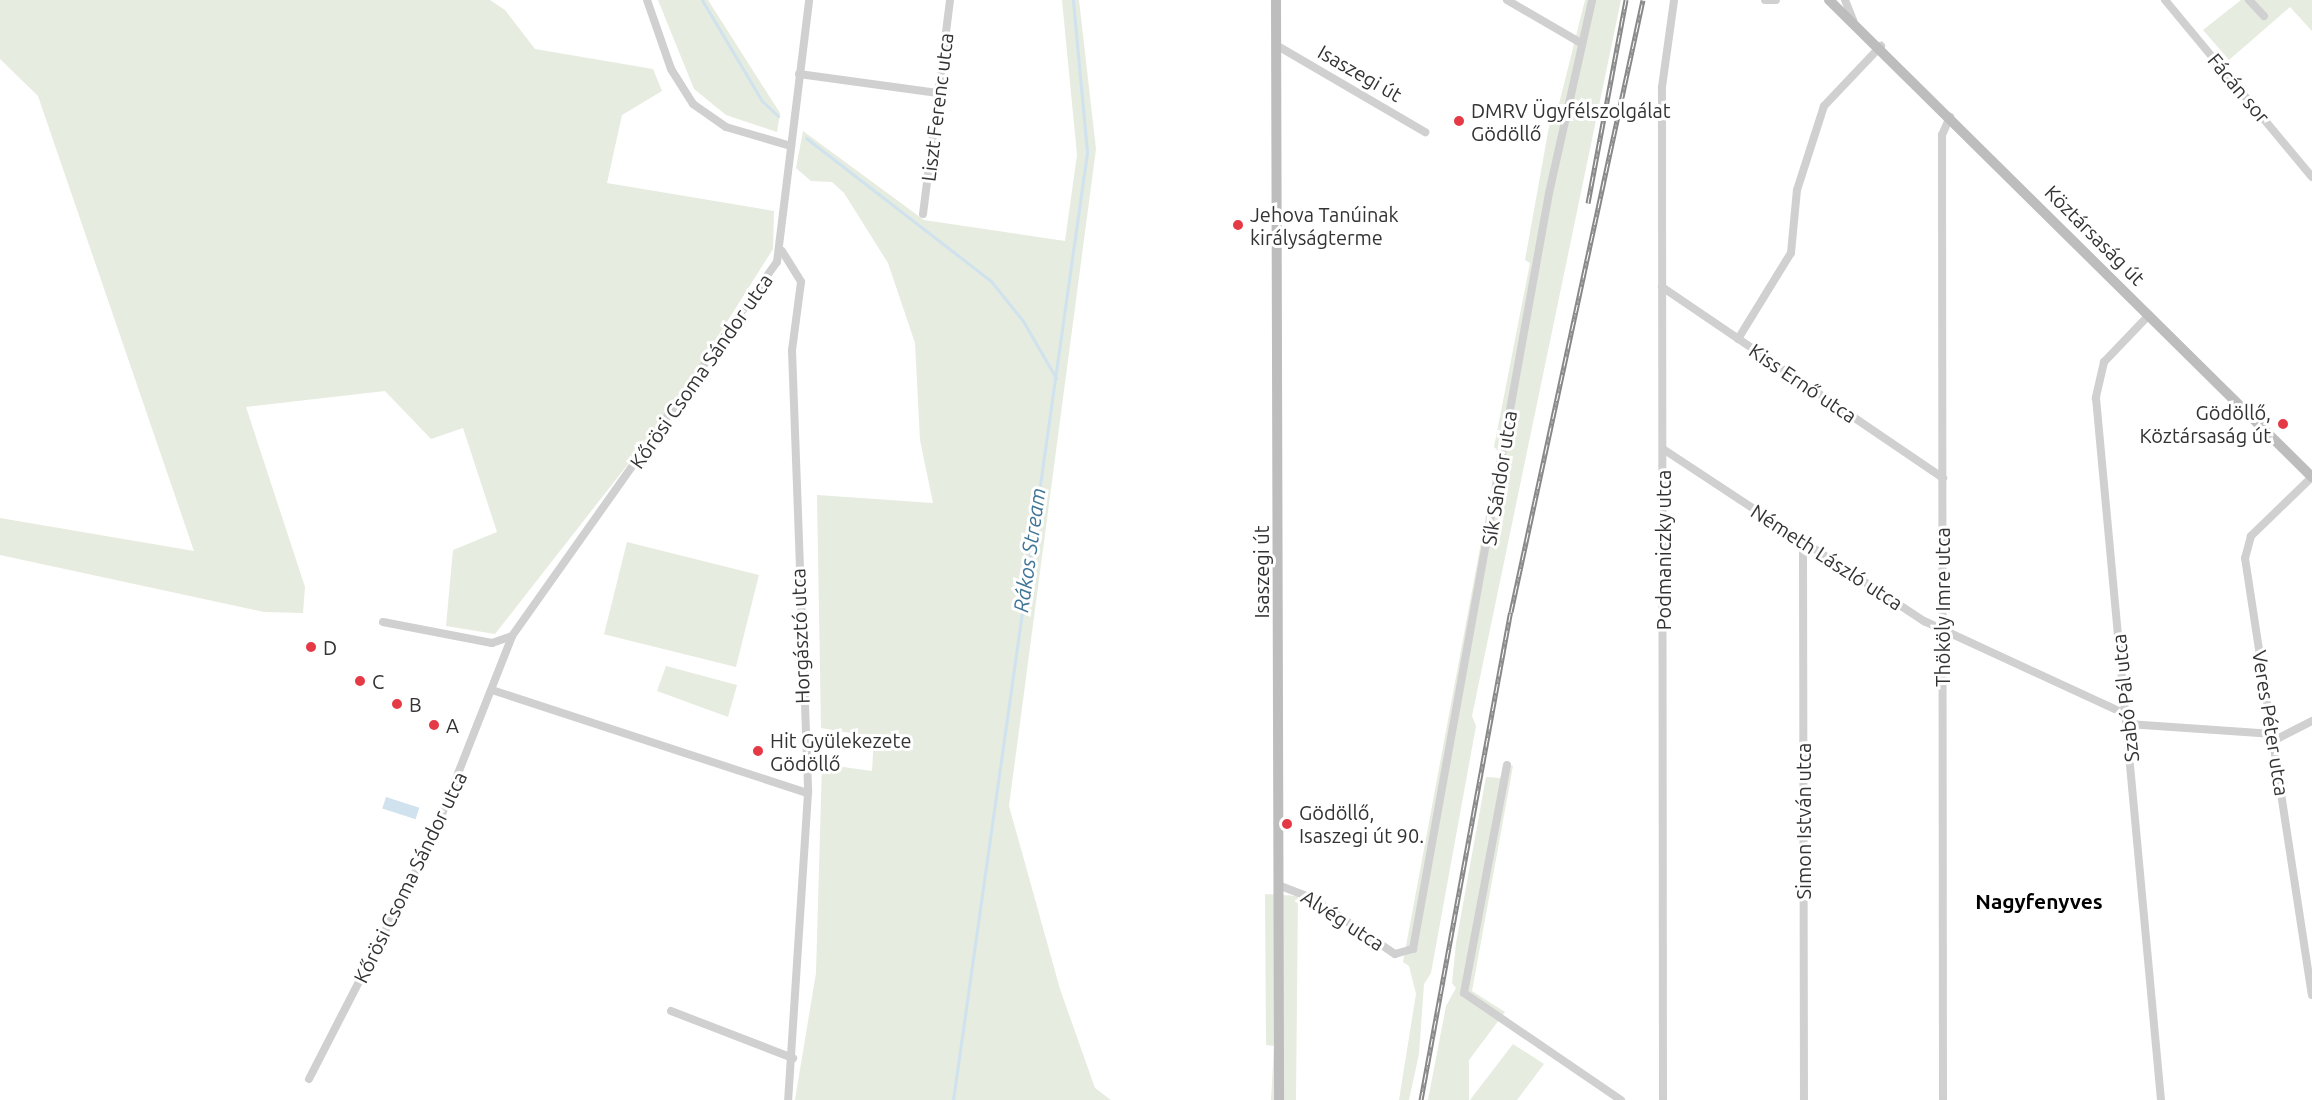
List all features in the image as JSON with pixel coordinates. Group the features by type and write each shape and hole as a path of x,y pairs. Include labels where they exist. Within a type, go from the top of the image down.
{"main road":[{"name":"Isaszegi út","path":"1276,0 1279,1100"},
{"name":"Köztársaság út","path":"1829,0 1881,46 1951,115 2312,477"}],"street":[{"path":"647,0 671,69 693,104 726,127 791,146"},
{"name":"Kőrösi Csoma Sándor utca","path":"309,1079 431,842 512,636 760,292 782,251 791,146 808,0"},
{"name":"Liszt Ferenc utca","path":"923,214 950,0"},
{"path":"1507,0 1581,43"},
{"name":"Sík Sándor utca","path":"1407,954 1422,910 1516,374 1581,43 1592,0"},
{"name":"Podmaniczky utca","path":"1663,1100 1662,87 1674,0"},
{"path":"1766,0 1776,0"},
{"name":"Köztársaság út","path":"1845,0 1853,20"},
{"name":"Fácán sor","path":"2165,0 2312,177"},
{"path":"2249,0 2264,16"},
{"name":"Isaszegi út","path":"1276,45 1425,132"},
{"path":"1738,339 1791,253 1797,190 1824,106 1881,46"},
{"path":"799,74 938,93"},
{"name":"Thököly Imre utca","path":"1943,1100 1942,135 1951,115"},
{"name":"Horgásztó utca","path":"782,251 801,282 792,362 808,793 793,1058 788,1100"},
{"name":"Kiss Ernő utca","path":"1662,287 1943,478"},
{"name":"Szabó Pál utca","path":"2149,315 2104,362 2096,398 2161,1100"},
{"name":"Németh László utca","path":"1663,449 1924,621 1941,627 2127,720 2274,737 2312,722"},
{"name":"Veres Péter utca","path":"2312,477 2258,528 2246,549 2312,995"},
{"name":"Simon István utca","path":"1803,542 1804,1100"},
{"path":"383,622 492,643 512,636"},
{"path":"492,690 808,793"},
{"path":"1507,765 1464,993 1621,1100"},
{"name":"Alvég utca","path":"1278,885 1314,899 1395,954 1407,954"},
{"path":"671,1011 793,1058"}],"shaded area":[{"path":"0,0 490,0 505,10 535,49 653,69 662,91 622,115 607,183 774,211 773,249 675,404 495,634 446,626 453,550 497,532 463,428 431,439 385,391 246,407 305,587 303,613 264,612 0,555 0,518 194,551 38,96 0,59"},
{"path":"658,0 708,0 780,113 777,132 726,115 694,89"},
{"path":"1062,0 1079,0 1096,149 1009,806 1060,989 1095,1088 1111,1100 795,1100 816,973 822,764 872,771 874,737 821,728 817,495 933,503 920,440 915,343 888,263 844,193 832,182 811,181 796,168 803,131 924,220 1065,241 1077,155"},
{"path":"1585,0 1621,0 1472,716 1476,726 1431,973 1424,984 1419,1054 1409,1100 1399,1100 1416,994 1409,966 1403,962 1498,451 1494,447 1530,263 1525,260 1552,110 1557,112"},
{"path":"2241,0 2312,0 2312,31 2290,7 2229,60 2203,30"},
{"path":"627,542 759,575 736,667 604,634"},
{"path":"666,666 737,685 728,717 657,691"},
{"path":"1505,763 1513,766 1472,991 1505,1012 1469,1060 1469,1100 1428,1100 1446,1006 1456,988 1452,983 1456,943 1486,777 1500,778"},
{"path":"1265,894 1298,896 1296,1100 1271,1100 1274,1046 1266,1045"},
{"path":"1513,1044 1544,1064 1517,1100 1470,1100"}],"water":[{"path":"386,797 419,808 416,819 382,808"}],"waterway":[{"path":"702,0 762,101 778,116"},
{"name":"Rákos Stream","path":"953,1100 1087,152 1073,0"},
{"path":"806,138 991,281 1023,321 1056,378"}],"railway":[{"path":"1588,203 1626,0"},
{"path":"1421,1100 1511,612 1643,0"}],"place":[{"name":"DMRV Ügyfélszolgálat Gödöllő","path":"1459,121"},
{"name":"Jehova Tanúinak királyságterme","path":"1238,225"},
{"name":"Gödöllő, Köztársaság út","path":"2283,424"},
{"name":"D","path":"311,647"},
{"name":"C","path":"360,681"},
{"name":"B","path":"397,704"},
{"name":"A","path":"434,725"},
{"name":"Hit Gyülekezete Gödöllő","path":"758,751"},
{"name":"Gödöllő, Isaszegi út 90.","path":"1287,824"}],"district":[{"name":"Nagyfenyves","path":"2039,901"}]}
